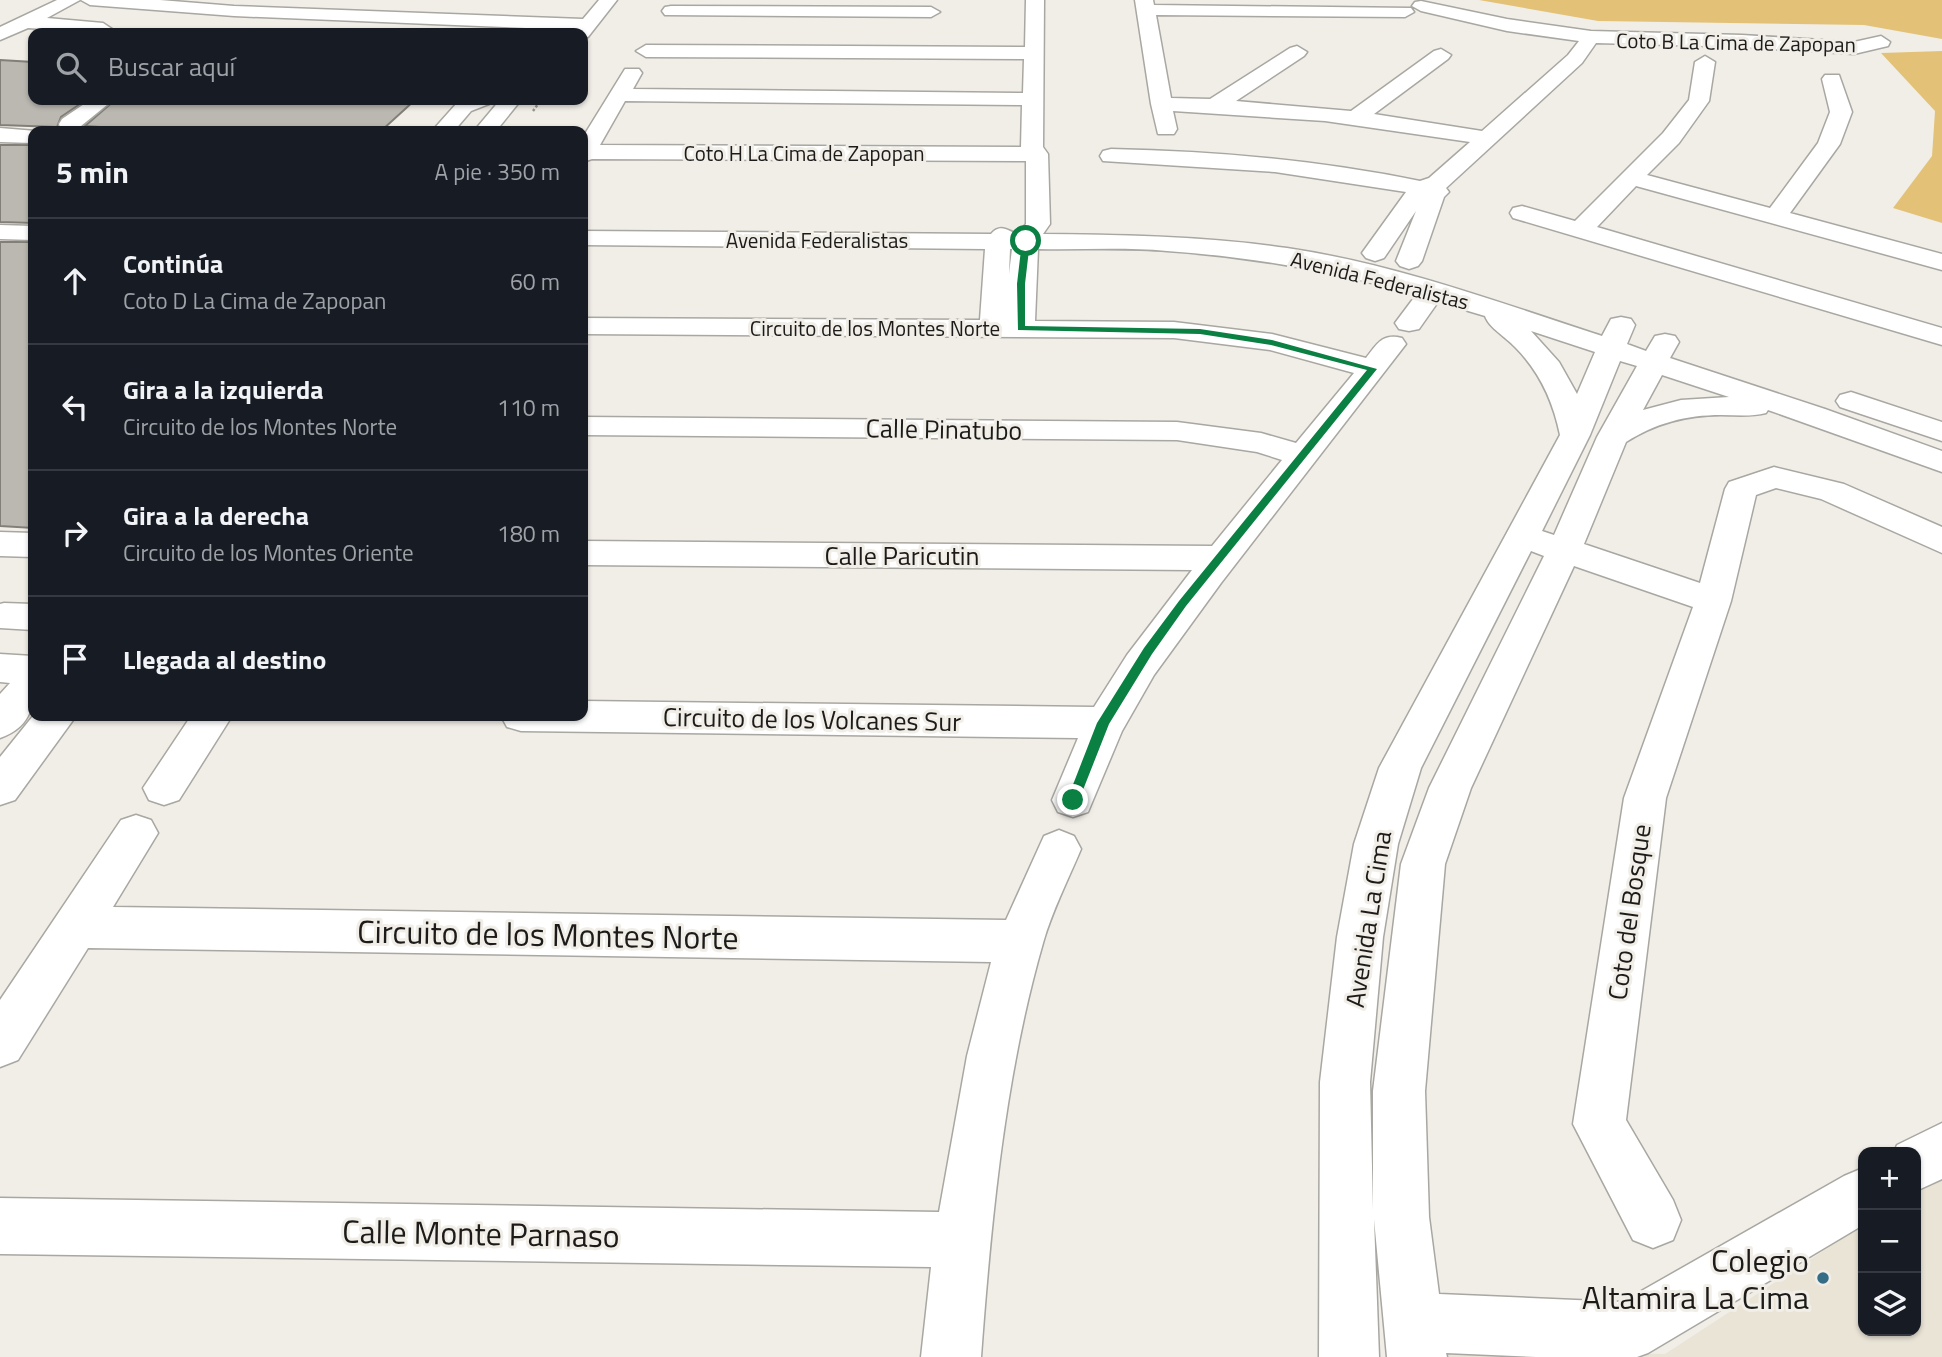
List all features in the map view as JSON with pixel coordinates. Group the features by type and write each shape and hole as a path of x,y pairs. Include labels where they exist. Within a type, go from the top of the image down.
{"street":[{"path":"0,34 71,0"},
{"path":"90,0 560,26 608,0"},
{"path":"560,26 589,0"},
{"path":"993,328 1018,232 1031,152 1035,0"},
{"path":"105,28 151,5"},
{"name":"Coto H La Cima de Zapopan","path":"588,146 675,5 929,26 1034,53"},
{"name":"Coto B La Cima de Zapopan","path":"1170,157 1145,5 1365,6 1413,9 1544,31 1584,44 1854,48 1881,42"},
{"path":"216,28 245,8"},
{"path":"25,22 74,28"},
{"name":"Coto H La Cima de Zapopan","path":"646,51 929,26"},
{"name":"Coto B La Cima de Zapopan","path":"1375,253 1432,188 1575,59 1584,44"},
{"path":"1216,105 1297,52"},
{"path":"1357,117 1441,55"},
{"path":"1581,229 1671,138 1699,101 1705,62"},
{"path":"1776,216 1829,145 1841,112 1832,79"},
{"path":"618,95 1034,99"},
{"path":"1161,104 1216,105 1357,117 1487,138"},
{"path":"70,126 96,105"},
{"path":"447,126 464,107 469,105"},
{"path":"489,126 507,105"},
{"path":"510,126 526,105"},
{"path":"0,135 28,137"},
{"name":"Coto H La Cima de Zapopan","path":"588,153 1031,152"},
{"path":"1111,156 1170,157 1295,167 1432,188"},
{"path":"1632,178 1942,262"},
{"name":"Coto B La Cima de Zapopan","path":"1409,261 1432,188"},
{"path":"1522,213 1942,337"},
{"name":"Avenida Federalistas","path":"588,219 1018,232 1237,248 1357,270 1482,306 1671,350 1824,405 1942,461"},
{"name":"Avenida Federalistas","path":"588,238 1238,231 1409,261 1616,337"},
{"path":"0,232 28,233"},
{"path":"1008,275 1021,328"},
{"path":"1073,800 1103,723 1148,651 1433,290"},
{"path":"1482,306 1517,332 1545,362 1594,436 1692,408 1824,405"},
{"name":"Circuito de los Montes Norte","path":"588,326 1021,328 1200,332 1272,342 1391,345"},
{"name":"Avenida La Cima","path":"1415,1340 1401,1217 1399,1091 1423,864 1450,788 1567,542 1616,337"},
{"name":"Avenida La Cima","path":"1349,1357 1346,1336 1345,1082 1360,937 1376,844 1400,768 1526,527 1594,436 1671,350"},
{"name":"Avenida Federalistas","path":"1824,405 1942,432"},
{"name":"Calle Pinatubo","path":"588,426 1177,431 1261,443 1303,456"},
{"name":"Coto del Bosque","path":"1653,1220 1599,1124 1645,798 1715,592 1741,489 1774,477 1832,491 1942,541"},
{"path":"1526,527 1715,592"},
{"path":"0,544 28,545"},
{"name":"Calle Paricutin","path":"588,553 1221,558"},
{"path":"0,668 28,670"},
{"path":"0,722 28,688"},
{"name":"Circuito de los Volcanes Sur","path":"588,717 1103,723"},
{"path":"0,788 52,721"},
{"path":"164,788 209,721"},
{"path":"0,1043 136,833"},
{"path":"951,1357 962,1240 992,1056 1020,941 1059,849"},
{"name":"Circuito de los Montes Norte","path":"76,927 1020,941"},
{"path":"1921,1161 1942,1149"},
{"path":"1415,1340 1626,1332 1858,1198"},
{"name":"Calle Monte Parnaso","path":"0,1226 962,1240"}],"shaded area":[{"path":"1479,0 1942,0 1942,39 1864,25 1598,21"},
{"path":"1942,51 1942,223 1893,208 1932,156 1935,111 1881,53"},
{"name":"Colegio Altamira La Cima","path":"1942,1174 1942,1357 1443,1357 1441,1348 1665,1354 1858,1228 1858,1336 1921,1336 1921,1188"}],"building":[{"path":"0,60 28,62 28,105 79,105 61,117 57,126 0,125"},
{"path":"109,105 410,105 386,126 85,126"},
{"path":"0,145 28,145 28,223 0,222"},
{"path":"0,242 28,242 28,528 0,526"}],"place":[{"name":"Colegio Altamira La Cima","path":"1823,1278"}],"route":[{"path":"1026,241 1021,284 1021,328 1174,330 1237,336 1272,342 1372,369 1148,651 1103,723 1073,800"}]}
